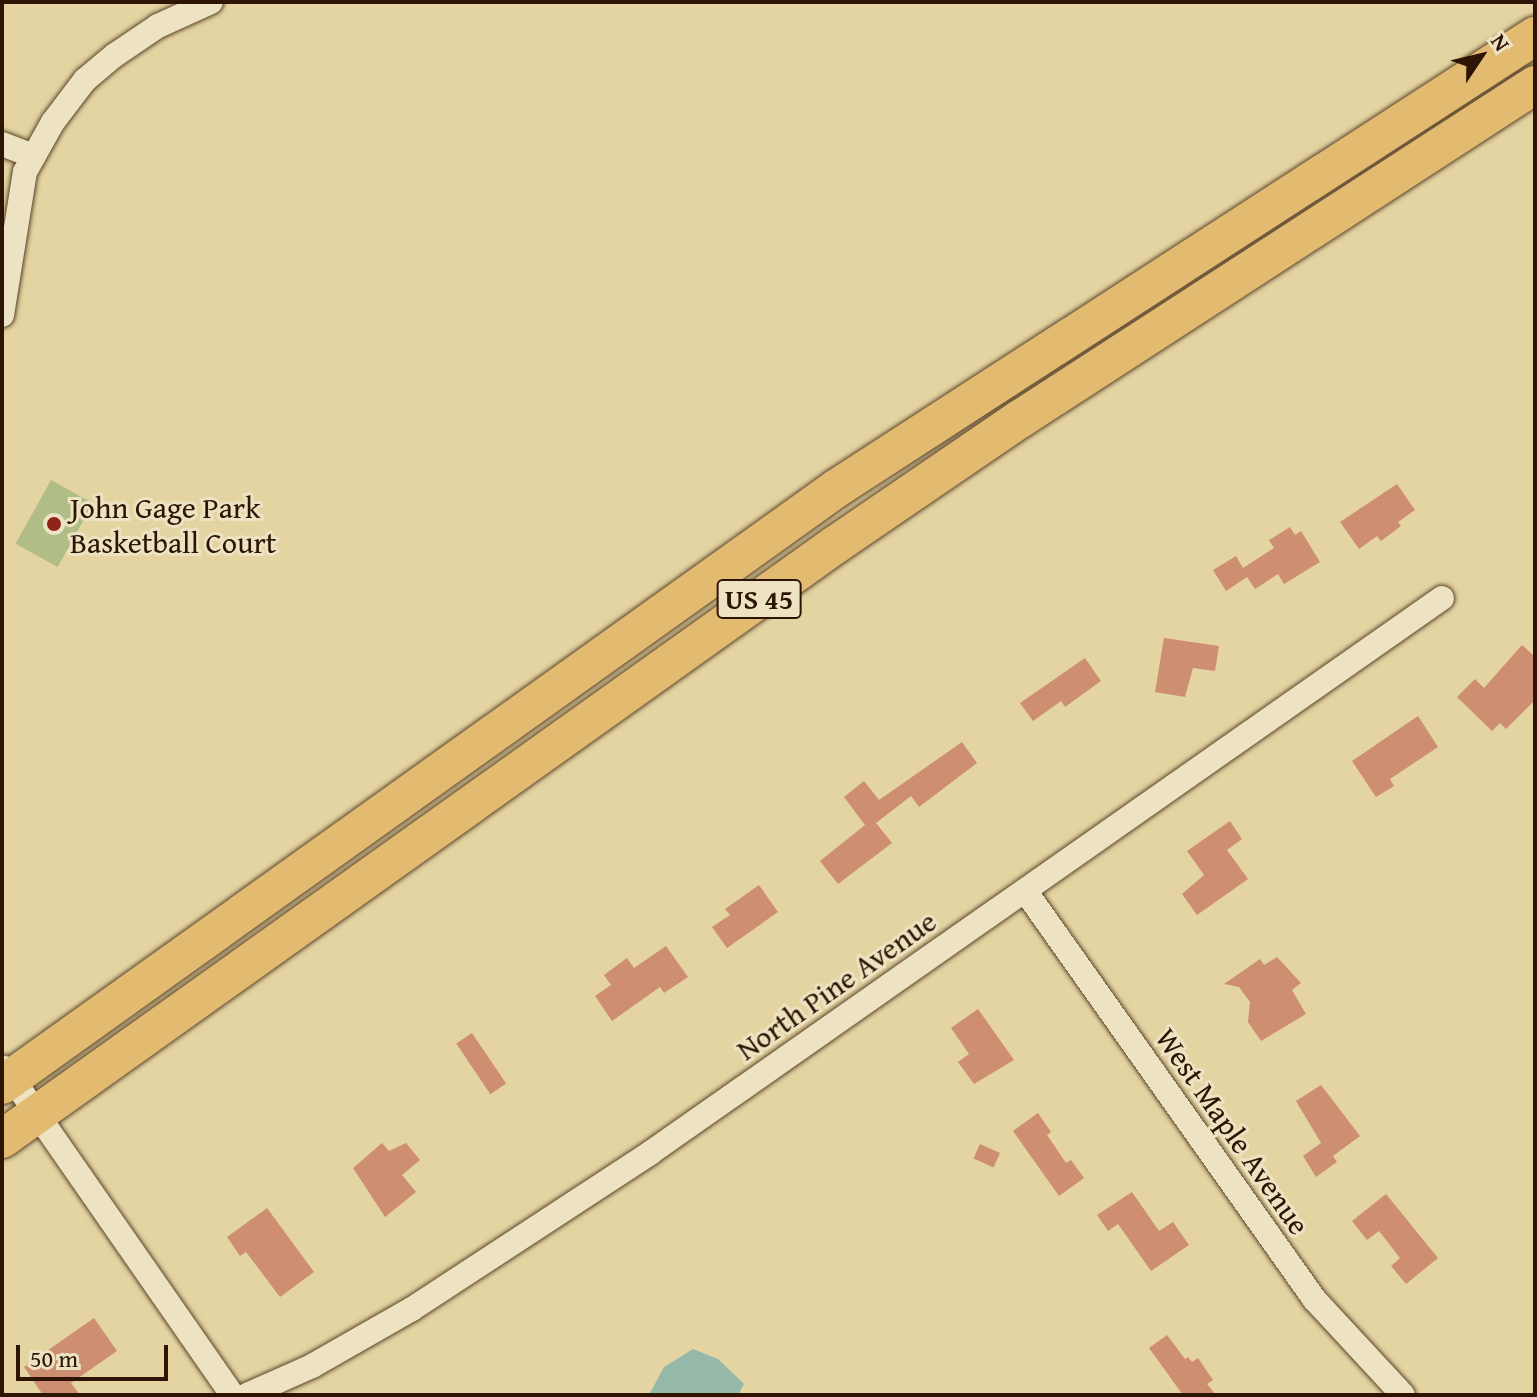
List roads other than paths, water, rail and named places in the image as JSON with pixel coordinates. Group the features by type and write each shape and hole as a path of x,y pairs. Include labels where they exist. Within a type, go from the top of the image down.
{"main road":[{"name":"US 45","path":"5,1075 837,488 1535,36"},
{"name":"US 45","path":"2,1139 848,536 1020,419 1535,85"}],"street":[{"path":"2,315 25,172 34,156 85,80 158,26 201,4"},
{"path":"2,144 34,156"},
{"name":"North Pine Avenue","path":"247,1395 312,1366 412,1309 650,1153 1442,598"},
{"name":"West Maple Avenue","path":"1026,892 1314,1299 1403,1395"},
{"path":"5,1075 37,1114 232,1395"}],"place":[{"name":"John Gage Park Basketball Court","path":"54,524"}]}
